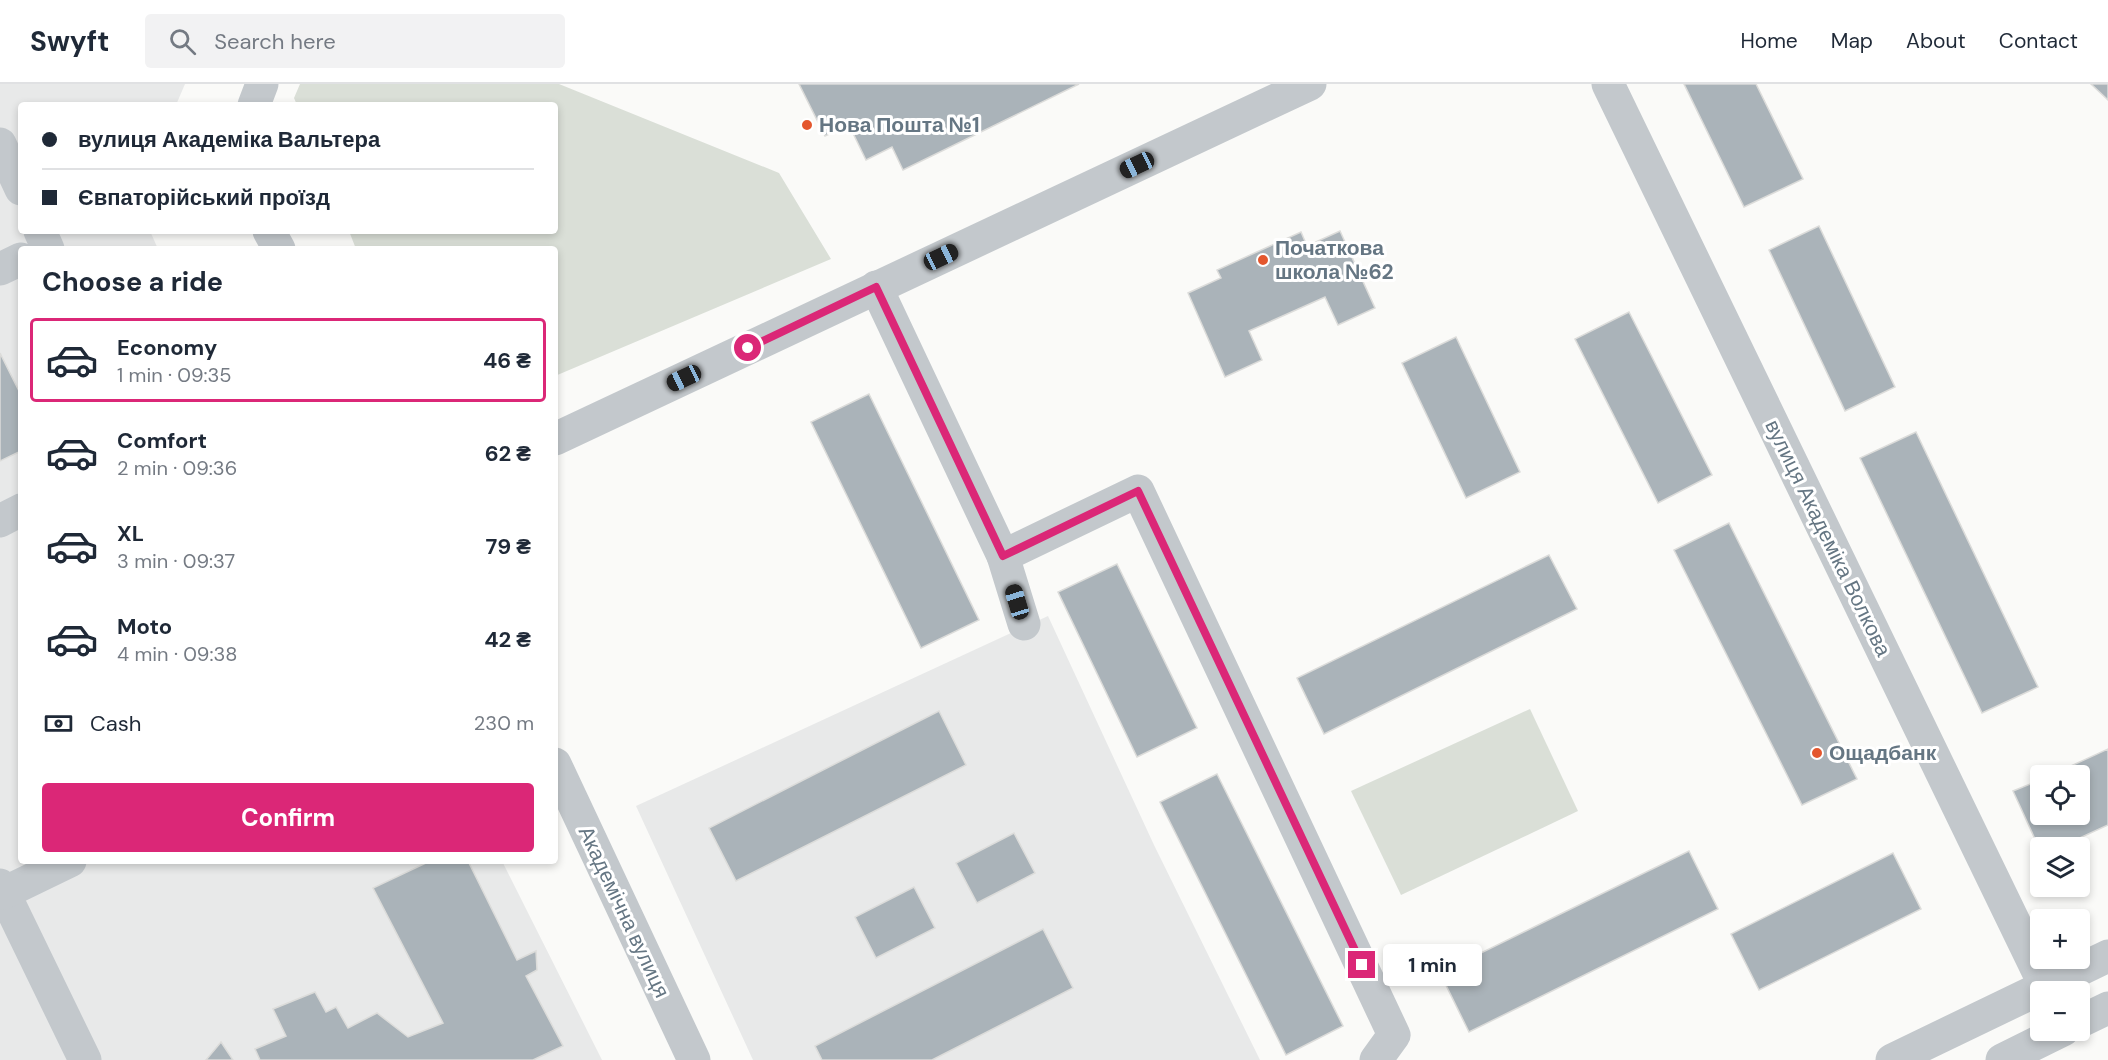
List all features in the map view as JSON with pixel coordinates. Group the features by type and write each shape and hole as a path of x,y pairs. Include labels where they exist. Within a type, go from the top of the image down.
{"street":[{"path":"255,102 262,84"},
{"path":"558,438 1310,84"},
{"name":"вулиця Академіка Волкова","path":"1608,84 2043,981"},
{"path":"0,144 18,183"},
{"path":"0,269 18,259"},
{"path":"876,287 1003,556 1024,624"},
{"path":"1003,556 1138,491 1394,1035 1376,1060"},
{"path":"0,520 18,511"},
{"name":"Академічна вулиця","path":"558,770 694,1060"},
{"path":"63,864 2,889 85,1060"},
{"path":"2062,981 2108,956"},
{"path":"1892,1060 2030,997"},
{"path":"2090,1017 2108,1008"},
{"path":"2002,1060 2041,1041"}],"shaded area":[{"path":"0,84 185,84 177,102 18,102 18,234 151,234 157,246 18,246 18,864 504,864 602,1060 0,1060"},
{"path":"300,84 559,84 779,173 831,259 558,375 558,246 355,246 350,234 558,234 558,102 296,102 294,98"},
{"path":"1048,616 1154,845 1260,1060 753,1060 636,806"},
{"path":"1530,709 1578,811 1401,895 1351,791"}],"building":[{"path":"799,84 1079,84 903,170 892,147 866,160 849,125 825,136"},
{"path":"1684,84 1756,84 1803,179 1744,207"},
{"path":"2091,84 2108,84 2108,100"},
{"path":"1819,226 1895,387 1845,411 1769,250"},
{"path":"1340,231 1375,308 1338,325 1325,297 1249,331 1262,360 1225,377 1188,293 1221,278 1217,270 1301,232 1307,246"},
{"path":"1629,312 1712,475 1658,503 1575,339"},
{"path":"1456,337 1520,472 1466,498 1402,363"},
{"path":"0,353 18,389 18,452 0,461"},
{"path":"869,394 979,620 921,648 811,422"},
{"path":"1916,432 2038,687 1982,713 1860,458"},
{"path":"1729,523 1857,779 1802,805 1674,550"},
{"path":"1549,555 1577,609 1324,734 1297,678"},
{"path":"1117,564 1197,728 1137,757 1058,592"},
{"path":"939,711 966,765 736,881 709,828"},
{"path":"2108,749 2108,825 2082,837 2034,837 2013,791 2030,784 2030,825 2090,825 2090,765 2073,765"},
{"path":"1217,774 1343,1026 1286,1055 1160,802"},
{"path":"1014,833 1035,873 977,903 956,863"},
{"path":"1689,851 1718,909 1469,1032 1440,973"},
{"path":"1893,853 1921,909 1759,990 1731,934"},
{"path":"424,864 469,864 517,960 536,951 537,970 526,976 563,1046 533,1060 260,1060 255,1049 286,1036 273,1009 315,992 326,1012 336,1007 348,1028 377,1013 408,1037 443,1023 373,888"},
{"path":"914,887 935,928 876,958 855,917"},
{"path":"1043,929 1073,988 932,1060 822,1060 815,1046"},
{"path":"221,1042 233,1060 206,1060"}],"place":[{"name":"Нова Пошта №1","path":"807,125"},
{"name":"Початкова школа №62","path":"1263,260"},
{"name":"Ощадбанк","path":"1817,753"}],"route":[{"path":"748,348 876,287 1003,556 1138,491 1362,965"}]}
